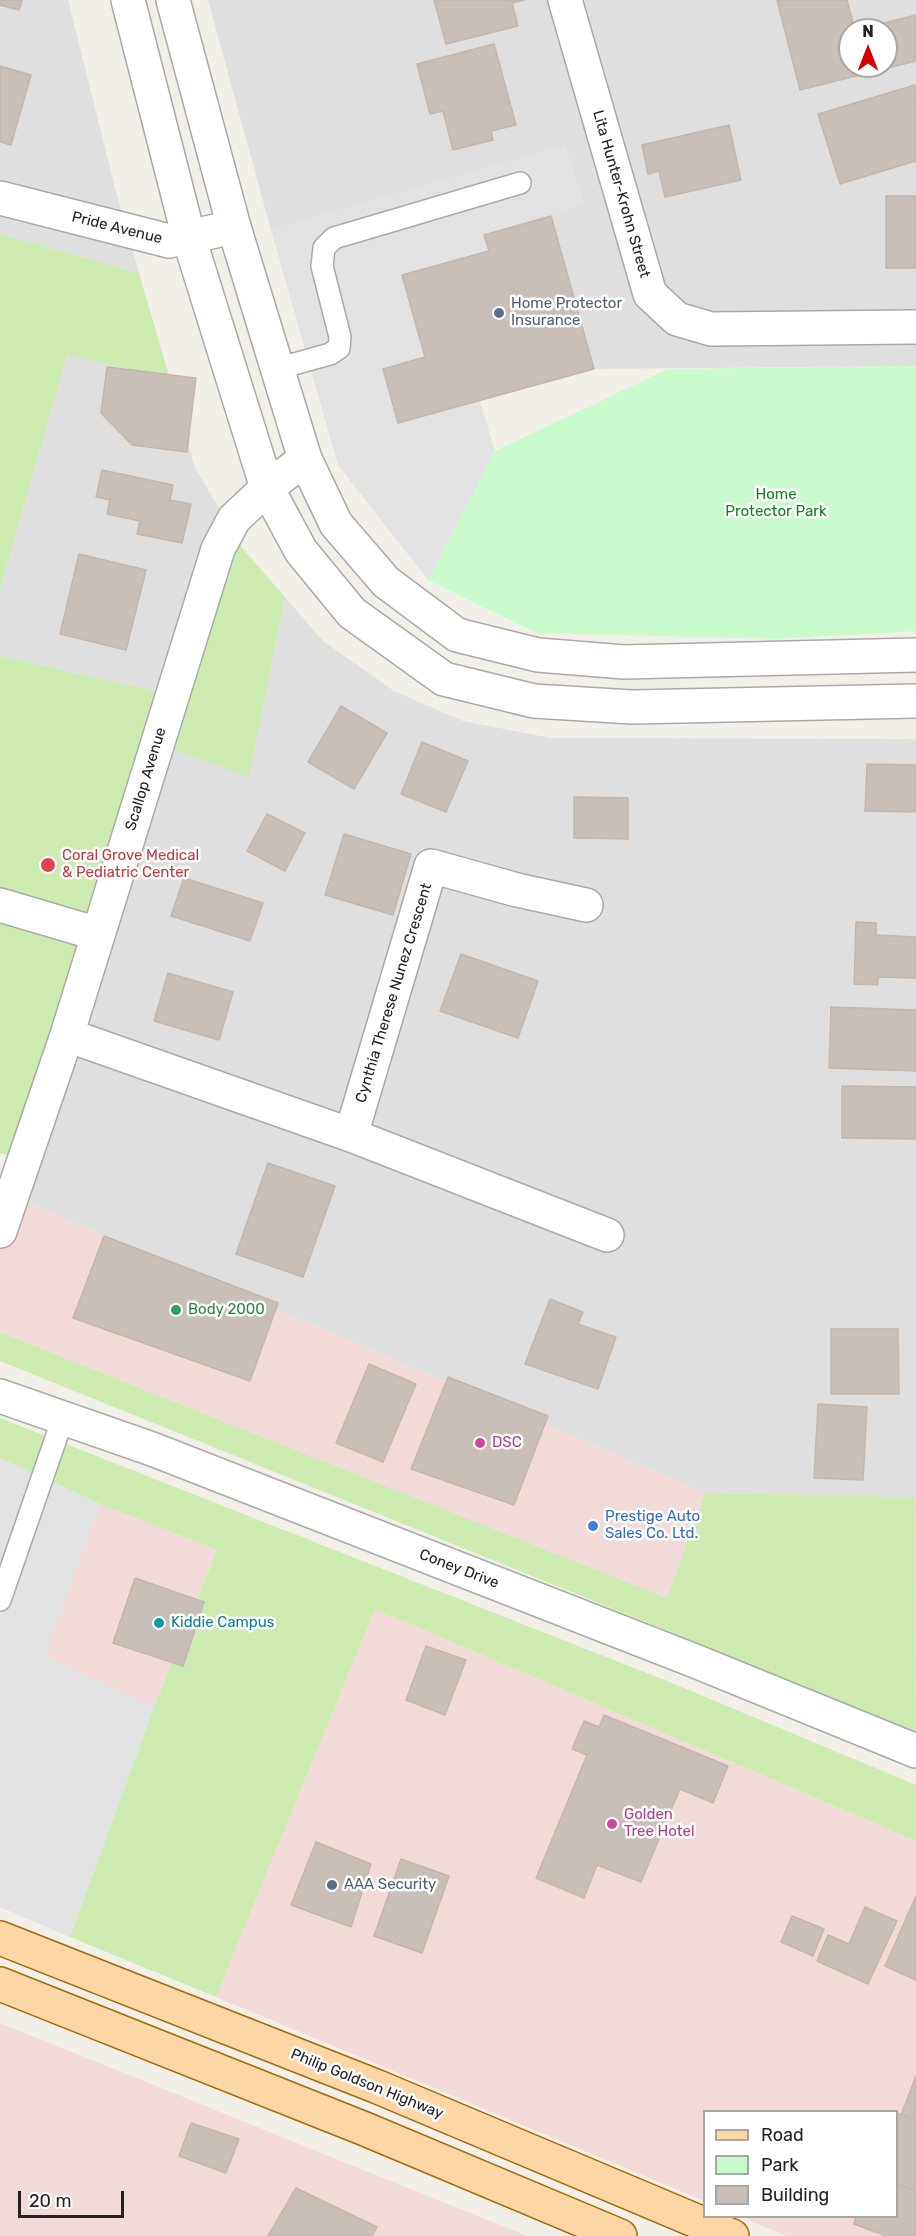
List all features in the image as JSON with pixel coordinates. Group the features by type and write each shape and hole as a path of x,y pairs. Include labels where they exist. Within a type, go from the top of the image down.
{"main road":[{"name":"Philip Goldson Highway","path":"0,1938 378,2087 732,2236"},
{"path":"0,1984 365,2129 620,2236"}],"street":[{"path":"128,0 189,238 267,488 300,551 352,613 444,679 534,701 632,707 916,701"},
{"path":"173,0 234,227 305,459 336,524 386,582 457,635 538,655 624,662 916,655"},
{"name":"Lita Hunter-Krohn Street","path":"565,0 650,294 677,319 711,328 916,327"},
{"name":"Pride Avenue","path":"0,198 169,241 234,227"},
{"name":"Scallop Avenue","path":"0,1231 67,1035 218,549 234,519 267,488 305,459"},
{"name":"Cynthia Therese Nunez Crescent","path":"351,1135 432,866 517,890 585,905"},
{"path":"0,905 98,934"},
{"path":"67,1035 351,1135 607,1235"},
{"name":"Coney Drive","path":"0,1396 219,1475 684,1657 916,1751"}],"lane":[{"path":"276,369 330,354 339,348 340,337 322,266 324,248 334,238 520,183"},
{"path":"0,1600 63,1418"}],"shaded area":[{"path":"0,0 68,0 116,192 139,273 0,234"},
{"path":"208,0 916,0 916,366 594,369 551,216 583,202 565,146 271,230"},
{"path":"565,146 583,202 551,216 485,235 489,251 425,357 383,369 398,423 480,401 495,451 428,580 338,465 271,230"},
{"path":"67,354 170,379 195,468 219,508 163,693 0,656 0,590"},
{"path":"285,597 322,640 394,691 463,721 551,738 916,739 916,1692 915,1497 705,1493 0,1191 0,1179 150,740 249,776"},
{"path":"0,1191 705,1493 667,1598 0,1332"},
{"path":"0,1458 100,1504 45,1656 154,1707 70,1937 0,1907"},
{"path":"100,1504 217,1550 154,1707 45,1656"},
{"path":"375,1609 916,1841 916,2236 786,2236 743,2218 898,2218 898,2110 703,2110 703,2201 216,1997"},
{"path":"0,2023 527,2236 0,2236"}],"green space":[{"path":"0,234 139,273 170,379 67,355 0,590"},
{"name":"Home Protector Park","path":"916,366 916,631 778,639 537,633 428,580 495,451 668,369"},
{"path":"219,508 243,549 285,597 249,777 150,741 8,1156 0,1153 0,656 163,693"},
{"path":"0,1332 667,1598 705,1493 915,1497 916,1734 688,1639 0,1361"},
{"path":"0,1418 672,1683 916,1785 916,1841 375,1609 216,1997 70,1937 154,1707 217,1550 100,1504 0,1458"}],"building":[{"path":"0,0 22,0 19,10 0,5"},
{"path":"434,0 524,0 512,3 518,26 446,44"},
{"path":"777,0 847,0 852,18 838,18 838,78 848,78 800,90"},
{"path":"916,15 916,61 898,66 898,20"},
{"path":"494,44 516,125 491,131 493,140 453,150 443,111 430,114 417,64"},
{"path":"0,66 31,75 11,145 0,142"},
{"path":"915,85 916,161 840,184 818,114"},
{"path":"729,125 741,180 665,197 659,171 648,174 642,145"},
{"path":"886,196 916,196 916,268 886,268"},
{"path":"551,216 594,369 398,423 383,369 425,357 402,275 489,251 484,235"},
{"path":"107,367 196,378 187,452 132,445 101,413"},
{"path":"102,470 173,485 170,500 191,504 182,543 137,534 140,521 107,514 110,500 96,497"},
{"path":"79,554 146,570 126,650 60,634"},
{"path":"341,706 387,733 354,789 308,762"},
{"path":"422,742 468,761 446,812 401,794"},
{"path":"867,764 916,765 916,812 865,811"},
{"path":"574,797 628,798 628,839 574,838"},
{"path":"267,814 305,833 285,871 247,851"},
{"path":"344,834 411,854 393,915 325,895"},
{"path":"184,878 263,903 250,941 171,916"},
{"path":"856,922 876,923 876,935 916,937 916,978 878,977 878,985 854,984"},
{"path":"461,954 538,981 518,1038 440,1011"},
{"path":"168,973 233,992 219,1040 154,1021"},
{"path":"831,1007 916,1010 916,1071 829,1068"},
{"path":"842,1086 916,1087 916,1139 842,1138"},
{"path":"268,1163 335,1186 303,1277 236,1254"},
{"name":"Body 2000","path":"104,1236 278,1303 250,1381 73,1318"},
{"path":"550,1299 583,1312 578,1324 616,1337 598,1389 525,1364"},
{"path":"831,1329 898,1329 899,1394 831,1394"},
{"path":"369,1364 416,1384 383,1462 336,1443"},
{"name":"DSC","path":"448,1377 548,1416 514,1505 411,1469"},
{"path":"818,1404 867,1407 863,1480 814,1478"},
{"name":"Kiddie Campus","path":"135,1578 204,1602 183,1666 113,1643"},
{"path":"426,1646 466,1660 445,1715 406,1700"},
{"name":"Golden Tree Hotel","path":"604,1715 728,1766 713,1803 680,1789 641,1882 597,1865 584,1898 536,1878 587,1755 572,1749 584,1721 599,1727"},
{"name":"AAA Security","path":"316,1842 371,1864 351,1927 291,1905"},
{"path":"401,1859 449,1876 422,1953 374,1936"},
{"path":"916,1896 916,1980 885,1966"},
{"path":"865,1907 897,1921 868,1984 817,1961 828,1935 849,1944"},
{"path":"792,1916 824,1929 813,1956 781,1942"},
{"path":"916,2076 916,2120 901,2115"},
{"path":"898,2114 916,2120 916,2191 898,2185"},
{"path":"191,2123 239,2139 226,2173 179,2156"},
{"path":"898,2185 916,2191 916,2236 886,2236 854,2224 856,2218 898,2218"},
{"path":"296,2188 377,2227 372,2236 268,2236"}],"place":[{"name":"Home Protector Insurance","path":"499,313"},
{"name":"Coral Grove Medical & Pediatric Center","path":"48,865"},
{"name":"Body 2000","path":"176,1310"},
{"name":"DSC","path":"480,1443"},
{"name":"Prestige Auto Sales Co. Ltd.","path":"593,1526"},
{"name":"Kiddie Campus","path":"159,1623"},
{"name":"Golden Tree Hotel","path":"612,1824"},
{"name":"AAA Security","path":"332,1885"}]}
